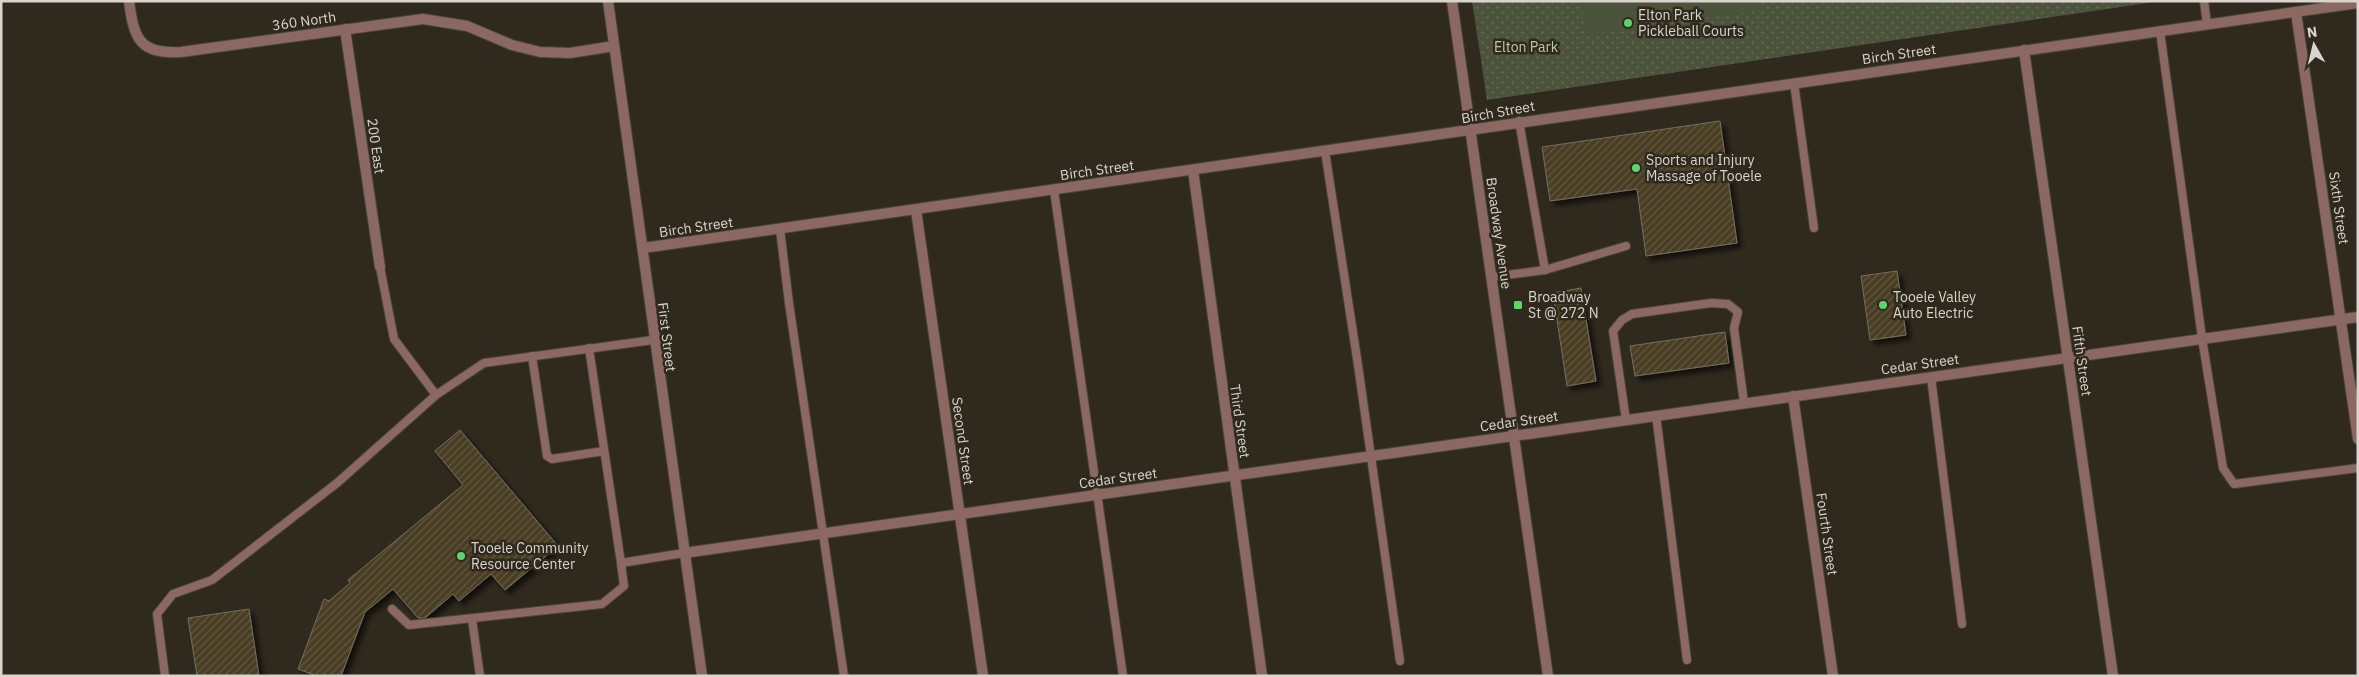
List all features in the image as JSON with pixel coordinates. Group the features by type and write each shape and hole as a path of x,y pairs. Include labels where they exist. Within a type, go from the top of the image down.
{"street":[{"name":"360 North","path":"129,1 135,31 143,46 159,53 181,52 345,28 423,19 467,26 512,44 540,52 570,53 614,46"},
{"name":"First Street","path":"608,1 643,248 653,340 702,676"},
{"name":"Broadway Avenue","path":"1452,1 1548,676"},
{"name":"Birch Street","path":"643,248 1470,131 1519,121 2296,12 2336,4 2358,3"},
{"name":"Sixth Street","path":"2296,12 2358,439"},
{"name":"200 East","path":"345,28 380,267"},
{"name":"Fifth Street","path":"2024,50 2113,676"},
{"name":"Third Street","path":"1193,170 1262,676"},
{"name":"Second Street","path":"916,210 983,676"},
{"name":"Cedar Street","path":"684,553 2358,317"},
{"name":"Fourth Street","path":"1793,396 1833,676"}],"lane":[{"path":"2204,1 2207,24"},
{"path":"2160,31 2202,338 2222,468 2234,484 2358,468"},
{"path":"1794,83 1814,228"},
{"path":"1519,121 1545,270"},
{"path":"1325,151 1400,661"},
{"path":"1054,190 1099,495 1123,676"},
{"path":"780,229 789,303 844,676"},
{"path":"1491,277 1545,270 1626,246"},
{"path":"380,267 394,339 436,395"},
{"path":"1626,420 1613,331 1622,320 1632,314 1711,303 1728,304 1738,312 1734,328 1744,403"},
{"path":"165,676 157,614 173,594 212,580 338,483 436,395 484,363 653,340"},
{"path":"392,609 409,625 472,619 602,604 624,586 590,348"},
{"path":"532,356 547,456 552,459 604,451"},
{"path":"1931,377 1962,624"},
{"path":"1656,416 1687,660"},
{"path":"621,563 684,553"},
{"path":"472,619 480,676"}],"green space":[{"name":"Elton Park","path":"1472,1 2161,1 1487,100"},
{"name":"Elton Park Pickleball Courts","path":"1580,1 1758,1 1760,10 1585,35"},
{"path":"1892,1 1951,1 1901,10"}],"building":[{"name":"Sports and Injury Massage of Tooele","path":"1720,121 1737,243 1646,256 1637,189 1550,201 1542,147"},
{"name":"Tooele Valley Auto Electric","path":"1897,271 1906,335 1870,340 1861,276"},
{"path":"1581,288 1596,381 1567,386 1553,293"},
{"path":"1725,332 1729,363 1635,376 1630,346"},
{"name":"Tooele Community Resource Center","path":"460,430 558,546 505,590 491,574 459,601 453,594 425,618 418,618 393,589 365,612 341,676 317,676 298,669 324,599 329,601 350,583 348,580 463,485 435,451"},
{"path":"249,609 259,676 197,676 188,618"}],"place":[{"name":"Elton Park Pickleball Courts","path":"1628,23"},
{"name":"Sports and Injury Massage of Tooele","path":"1636,168"},
{"name":"Broadway St @ 272 N","path":"1518,305"},
{"name":"Tooele Valley Auto Electric","path":"1883,305"},
{"name":"Tooele Community Resource Center","path":"461,556"}]}
